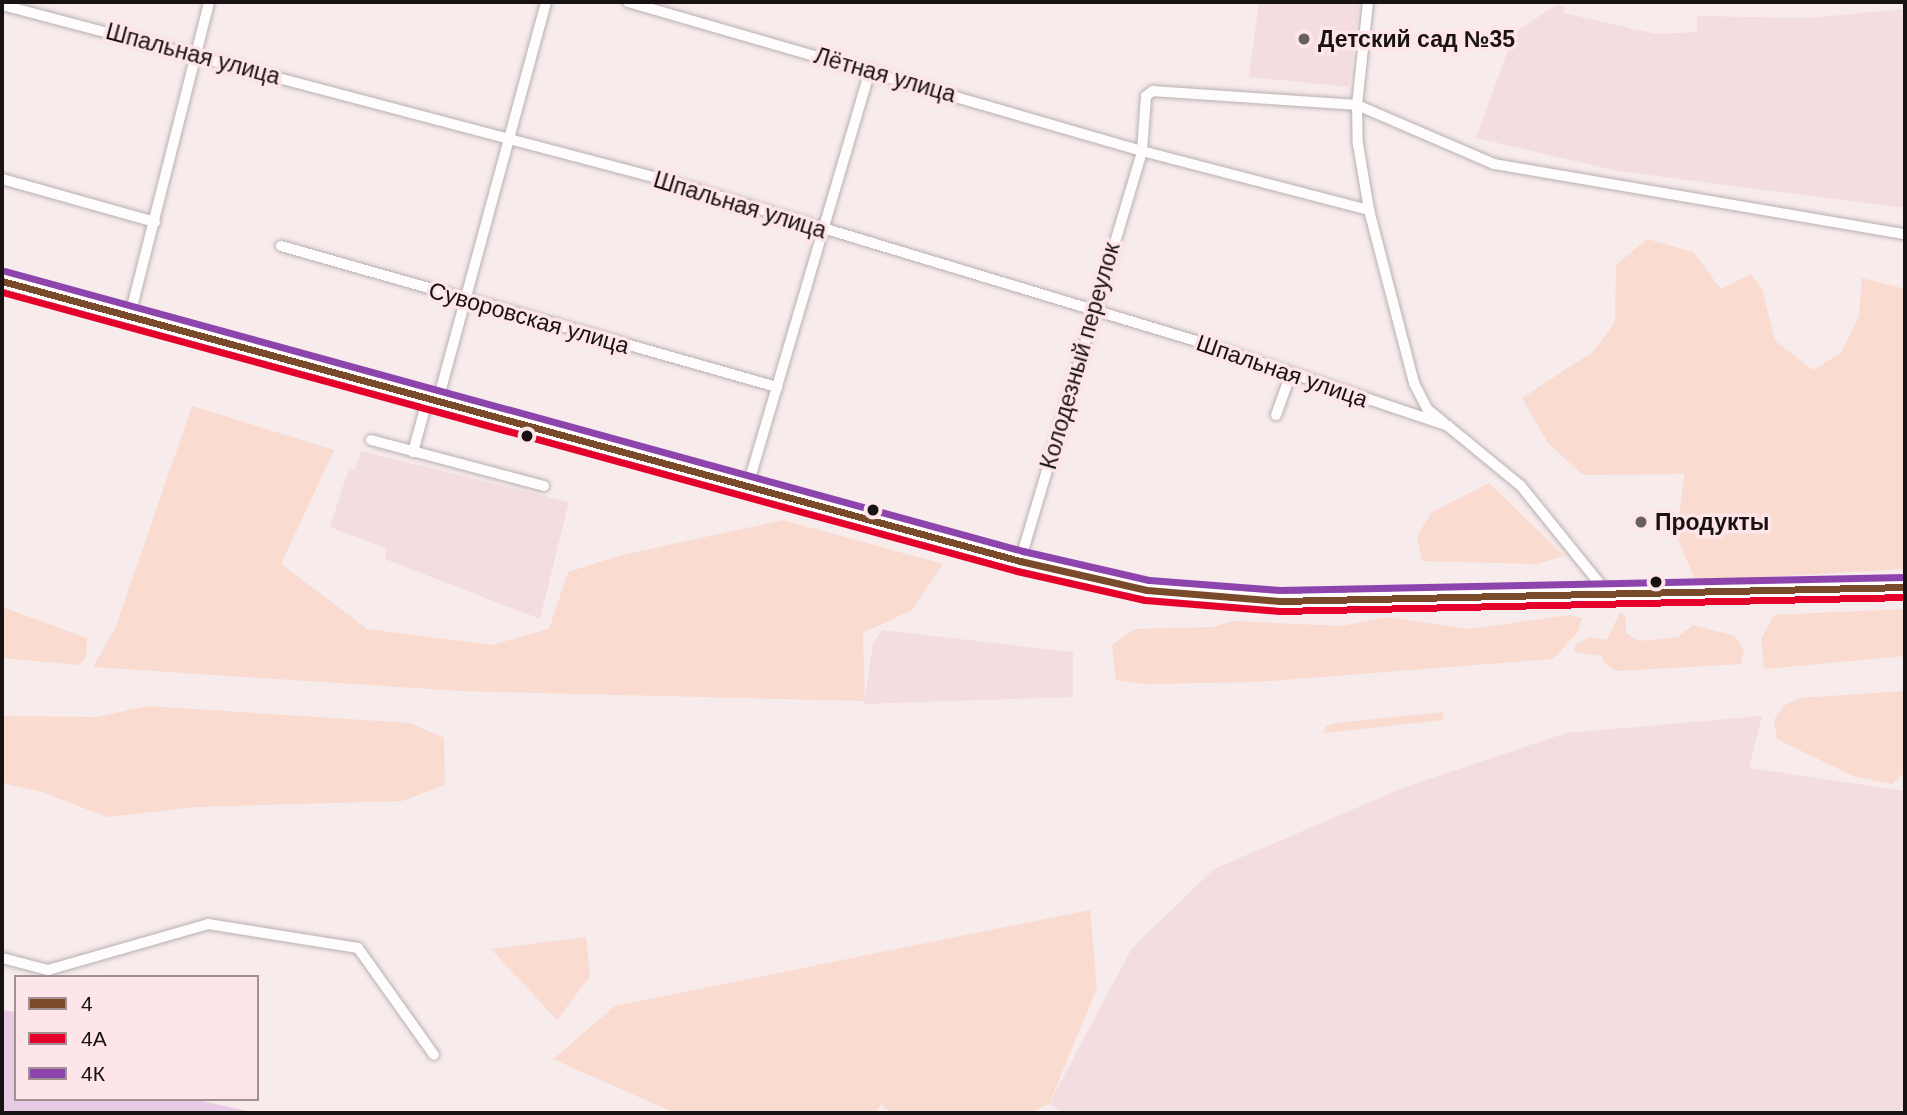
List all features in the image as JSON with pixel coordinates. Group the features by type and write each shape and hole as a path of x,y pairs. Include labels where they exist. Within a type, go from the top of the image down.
{"street":[{"path":"130,315 209,2"},
{"path":"413,452 465,300 546,2"},
{"name":"Лётная улица","path":"628,2 1142,150 1369,210"},
{"path":"1368,2 1357,106 1358,144 1369,210 1414,383 1427,409 1448,426"},
{"name":"Шпальная улица","path":"2,5 196,54 506,142 661,179 822,231 1194,340 1290,376 1448,426 1521,486 1608,594"},
{"path":"748,485 870,70"},
{"name":"Колодезный переулок","path":"1020,561 1092,310 1142,150 1146,96 1153,90 1357,106 1494,164 1905,234"},
{"path":"2,179 155,222"},
{"name":"Суворовская улица","path":"281,246 777,387"},
{"path":"2,281 1020,561 1147,590 1238,601 1905,587"},
{"path":"1276,415 1290,376"},
{"path":"370,440 544,486"},
{"path":"2,958 48,970 208,924 358,948 434,1055"}],"shaded area":[{"name":"Детский сад №35","path":"1259,2 1359,2 1349,87 1249,77"},
{"path":"1556,5 1565,6 1564,13 1656,34 1697,32 1697,16 1809,18 1905,9 1905,208 1618,171 1476,138 1514,33"},
{"path":"1647,239 1693,252 1721,289 1751,274 1762,289 1775,341 1813,370 1841,353 1859,316 1862,278 1905,289 1905,569 1696,581 1677,538 1684,474 1583,475 1548,443 1522,398 1594,351 1615,322 1616,265"},
{"path":"192,406 334,450 281,564 367,629 491,645 549,629 568,572 618,556 783,520 943,564 912,610 863,633 865,701 461,691 93,667 115,629"},
{"path":"361,451 569,502 540,619 385,559 387,549 330,527 349,468 355,470"},
{"path":"1489,483 1564,556 1537,564 1422,561 1417,536 1432,512"},
{"path":"2,607 87,638 86,657 79,665 2,658"},
{"path":"1905,609 1905,656 1764,669 1761,639 1774,615"},
{"path":"1620,612 1626,617 1626,633 1639,641 1678,637 1693,625 1735,636 1744,650 1741,664 1616,671 1604,663 1602,656 1574,652 1575,645 1589,637 1607,640"},
{"path":"1571,615 1582,618 1577,633 1553,659 1256,682 1144,684 1116,680 1112,645 1135,629 1214,627 1233,621 1341,626 1388,617 1469,629"},
{"path":"882,630 1073,652 1073,697 864,704 873,643"},
{"path":"1905,691 1905,772 1892,784 1853,776 1777,739 1774,720 1785,705 1800,698"},
{"path":"148,706 410,723 444,738 445,785 402,801 196,807 107,817 42,792 2,783 2,716 97,717"},
{"path":"1443,712 1443,720 1323,733 1326,726 1337,723"},
{"path":"1762,716 1749,768 1905,791 1905,1113 1064,1113 1049,1104 1132,948 1214,869 1405,787 1566,733"},
{"path":"1090,910 1097,988 1049,1104 1030,1113 891,1113 881,1104 875,1113 675,1113 553,1059 615,1006"},
{"path":"586,937 590,976 557,1020 491,949"},
{"path":"2,1010 14,1012 14,1101 203,1101 256,1113 2,1113"}],"transit line":[{"name":"4К","path":"5,271 1023,551 1149,580 1280,590 1905,577"},
{"name":"4","path":"2,281 1020,561 1147,590 1280,601 1905,587"},
{"name":"4А","path":"2,292 1017,571 1145,600 1280,611 1905,597"}],"place":[{"name":"Детский сад №35","path":"1304,39"},
{"name":"Продукты","path":"1641,522"}]}
